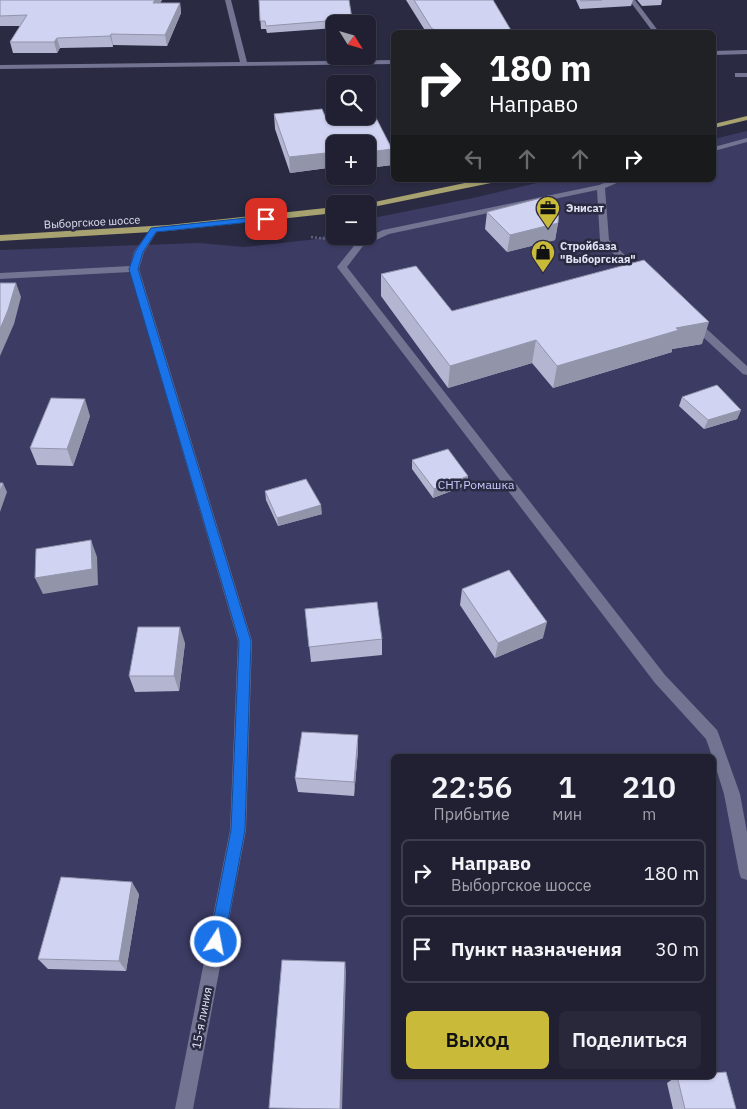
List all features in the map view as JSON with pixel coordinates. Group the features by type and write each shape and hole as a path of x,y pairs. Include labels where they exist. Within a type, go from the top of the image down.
{"main road":[{"path":"716,126 747,118"},
{"path":"376,203 481,182"},
{"name":"Выборгское шоссе","path":"0,238 154,230 326,211"}],"street":[{"path":"228,0 244,65"},
{"path":"632,0 654,30"},
{"path":"716,53 747,52"},
{"path":"0,67 391,62"},
{"path":"738,76 747,75"},
{"path":"716,148 747,140"},
{"path":"732,143 747,152"},
{"path":"376,237 386,232 600,187 614,182"},
{"path":"600,187 605,241 648,280"},
{"path":"0,276 134,269 139,252 154,230"},
{"path":"359,245 342,266 660,679 712,735 732,794 747,872"},
{"name":"15-я линия","path":"134,269 245,641 238,830 184,1109"},
{"path":"683,313 747,372"}],"path":[{"path":"303,238 313,236 326,238"}],"green space":[{"name":"СНТ Ромашка","path":"747,131 747,1109 0,1109 0,250 199,243 244,247 317,239 326,235 326,245 376,245 376,217 541,182 716,182 716,139"}],"building":[{"path":"0,0 155,0 153,3 180,3 165,35 111,34 110,36 57,38 54,42 10,42 27,15 0,16"},
{"path":"259,0 349,0 351,15 326,15 326,21 266,26 265,21 260,21"},
{"path":"414,0 493,0 511,30 435,30 432,29"},
{"path":"322,109 326,116 326,125 376,125 376,118 391,147 391,149 376,151 376,135 326,135 326,153 289,157 274,114"},
{"path":"549,196 559,206 558,223 510,235 487,212"},
{"path":"644,260 709,322 676,328 679,330 557,366 536,340 450,366 381,274 416,266 452,311"},
{"path":"0,283 16,283 0,329"},
{"path":"717,385 741,410 708,420 682,397"},
{"path":"51,398 85,399 67,449 30,448"},
{"path":"448,449 468,476 434,489 412,460"},
{"path":"306,479 321,505 277,518 265,491"},
{"path":"91,540 92,569 35,578 36,549"},
{"path":"509,570 547,622 498,643 462,589"},
{"path":"377,602 382,639 309,647 305,609"},
{"path":"138,627 180,627 174,676 129,676"},
{"path":"302,732 358,735 354,782 295,778"},
{"path":"61,877 132,882 119,961 38,959"},
{"path":"282,960 345,962 340,1109 269,1108"},
{"path":"726,1072 736,1109 685,1109 678,1079 716,1079 716,1073"}],"place":[{"name":"Энисат","path":"548,229"},
{"name":"Стройбаза \"Выборгская\"","path":"543,273"}],"route":[{"path":"216,942 238,830 245,641 134,269 139,252 154,230 266,219"}]}
